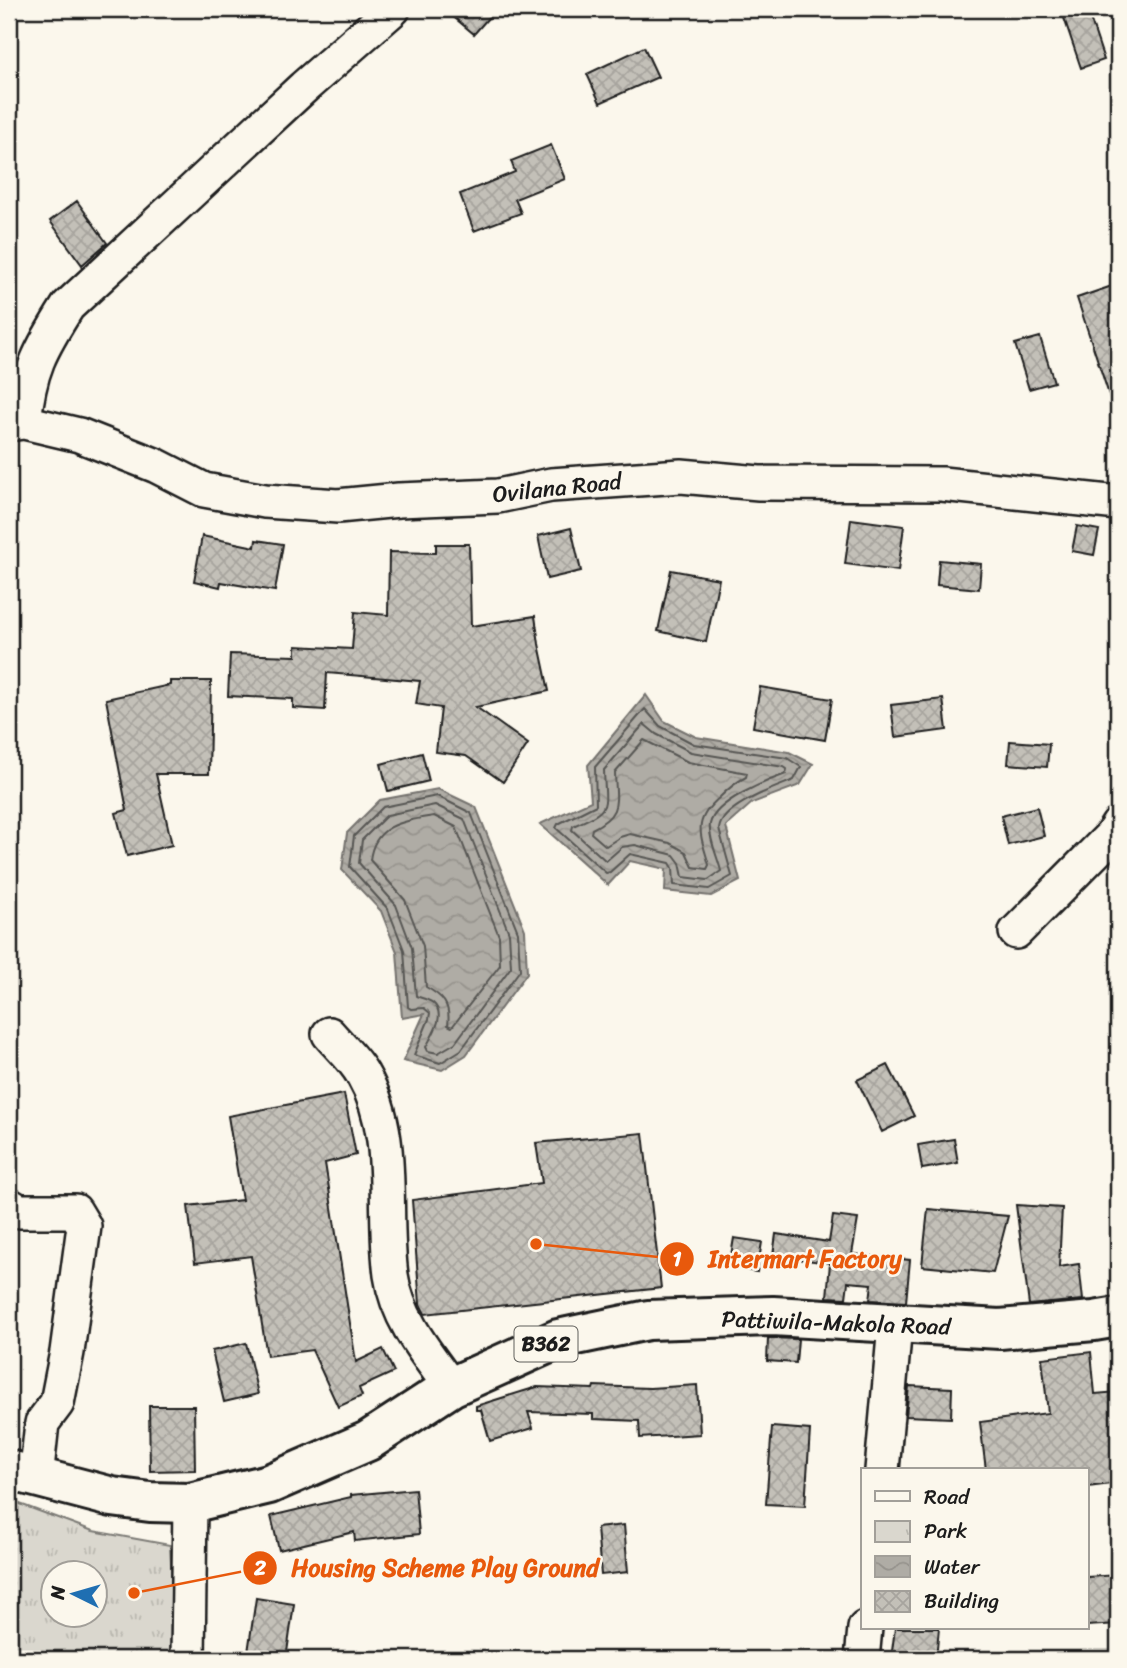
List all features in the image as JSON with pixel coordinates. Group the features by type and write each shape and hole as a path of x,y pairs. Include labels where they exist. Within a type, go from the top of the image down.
{"main road":[{"name":"Pattiwila-Makola Road","path":"22,1474 112,1497 150,1502 190,1503 269,1485 368,1441 451,1387 558,1339 648,1320 773,1316 1000,1329 1118,1317"}],"street":[{"path":"16,423 40,350 68,306 304,87 393,9"},
{"name":"Ovilana Road","path":"16,423 79,435 157,466 204,489 289,503 338,506 399,500 498,496 551,485 681,476 759,483 942,484 1118,503"},
{"path":"1016,932 1111,836 1118,825"},
{"path":"329,1034 363,1074 381,1119 387,1179 391,1276 403,1316 421,1347 451,1387"},
{"path":"9,1205 19,1211 75,1211 84,1226 57,1404 42,1423 22,1474"},
{"path":"882,1468 895,1325"},
{"path":"188,1659 190,1503"},
{"path":"862,1659 865,1630"}],"green space":[{"path":"9,1500 93,1531 170,1545 176,1659 9,1659"}],"water":[{"path":"646,695 664,721 696,737 789,752 813,764 800,785 752,803 726,826 740,881 711,896 665,891 666,869 630,861 608,885 540,824 591,801 588,765"},
{"path":"438,789 476,807 525,930 527,973 466,1055 442,1070 403,1061 424,1014 402,1018 397,952 381,911 342,870 347,833 380,800"}],"building":[{"path":"444,9 496,9 474,34"},
{"path":"1061,9 1087,9 1104,60 1081,68"},
{"path":"644,47 658,77 600,103 587,74"},
{"path":"551,145 565,179 515,199 521,213 474,231 460,194 515,172 511,161"},
{"path":"77,201 107,243 82,265 50,221"},
{"path":"1118,284 1118,409 1114,410 1077,298"},
{"path":"1040,337 1054,382 1029,389 1015,344"},
{"path":"851,519 904,526 898,571 845,564"},
{"path":"1077,526 1099,530 1094,555 1072,551"},
{"path":"571,528 581,571 547,579 538,536"},
{"path":"202,536 255,547 256,540 283,544 275,591 221,582 220,587 194,581"},
{"path":"436,544 469,544 471,626 535,616 549,691 476,707 528,744 503,782 466,756 436,752 441,708 416,704 420,681 327,673 325,710 293,708 293,699 228,696 230,654 296,656 296,646 352,649 355,612 388,615 389,552 436,553"},
{"path":"939,560 981,564 979,589 937,585"},
{"path":"671,570 719,579 706,642 658,631"},
{"path":"170,681 211,681 209,774 156,774 172,845 127,856 116,813 127,810 106,699 170,685"},
{"path":"760,687 832,699 825,740 753,727"},
{"path":"943,699 947,730 895,737 891,705"},
{"path":"1010,741 1049,744 1047,767 1008,764"},
{"path":"422,753 429,781 388,791 381,764"},
{"path":"1037,807 1044,836 1008,845 1001,816"},
{"path":"888,1065 914,1116 882,1132 857,1080"},
{"path":"344,1094 356,1155 325,1163 356,1362 383,1349 394,1372 359,1388 362,1396 338,1407 312,1350 267,1356 251,1256 195,1263 188,1206 242,1200 228,1116"},
{"path":"643,1133 661,1288 425,1314 420,1304 412,1200 542,1183 536,1143"},
{"path":"954,1139 958,1163 922,1169 918,1145"},
{"path":"1016,1205 1062,1208 1059,1267 1079,1264 1083,1300 1029,1305"},
{"path":"928,1209 1008,1216 993,1273 922,1266"},
{"path":"833,1216 858,1219 852,1254 910,1260 906,1302 870,1300 872,1284 848,1282 846,1298 827,1297 830,1263 773,1256 776,1234 829,1242"},
{"path":"734,1238 762,1242 757,1272 729,1267"},
{"path":"768,1338 798,1339 796,1363 767,1361"},
{"path":"246,1343 258,1394 224,1402 212,1351"},
{"path":"1091,1352 1095,1394 1118,1392 1118,1483 1088,1487 1088,1468 986,1468 980,1422 1048,1413 1042,1358"},
{"path":"697,1385 700,1434 640,1438 639,1421 593,1419 593,1414 528,1412 533,1428 490,1441 481,1410 476,1410 476,1406 537,1387 593,1389 594,1386 650,1388"},
{"path":"909,1386 952,1388 951,1418 906,1416"},
{"path":"149,1406 194,1406 195,1470 150,1471"},
{"path":"772,1427 810,1430 805,1506 766,1504"},
{"path":"415,1489 419,1534 355,1541 354,1532 279,1550 271,1516 351,1495"},
{"path":"624,1525 628,1572 601,1575 597,1528"},
{"path":"1118,1575 1118,1624 1088,1626 1088,1577"},
{"path":"256,1598 294,1604 286,1659 247,1659"},
{"path":"895,1630 939,1630 936,1659 891,1659"}],"place":[{"name":"Intermart Factory","path":"536,1244"},
{"name":"Housing Scheme Play Ground","path":"134,1593"}]}
